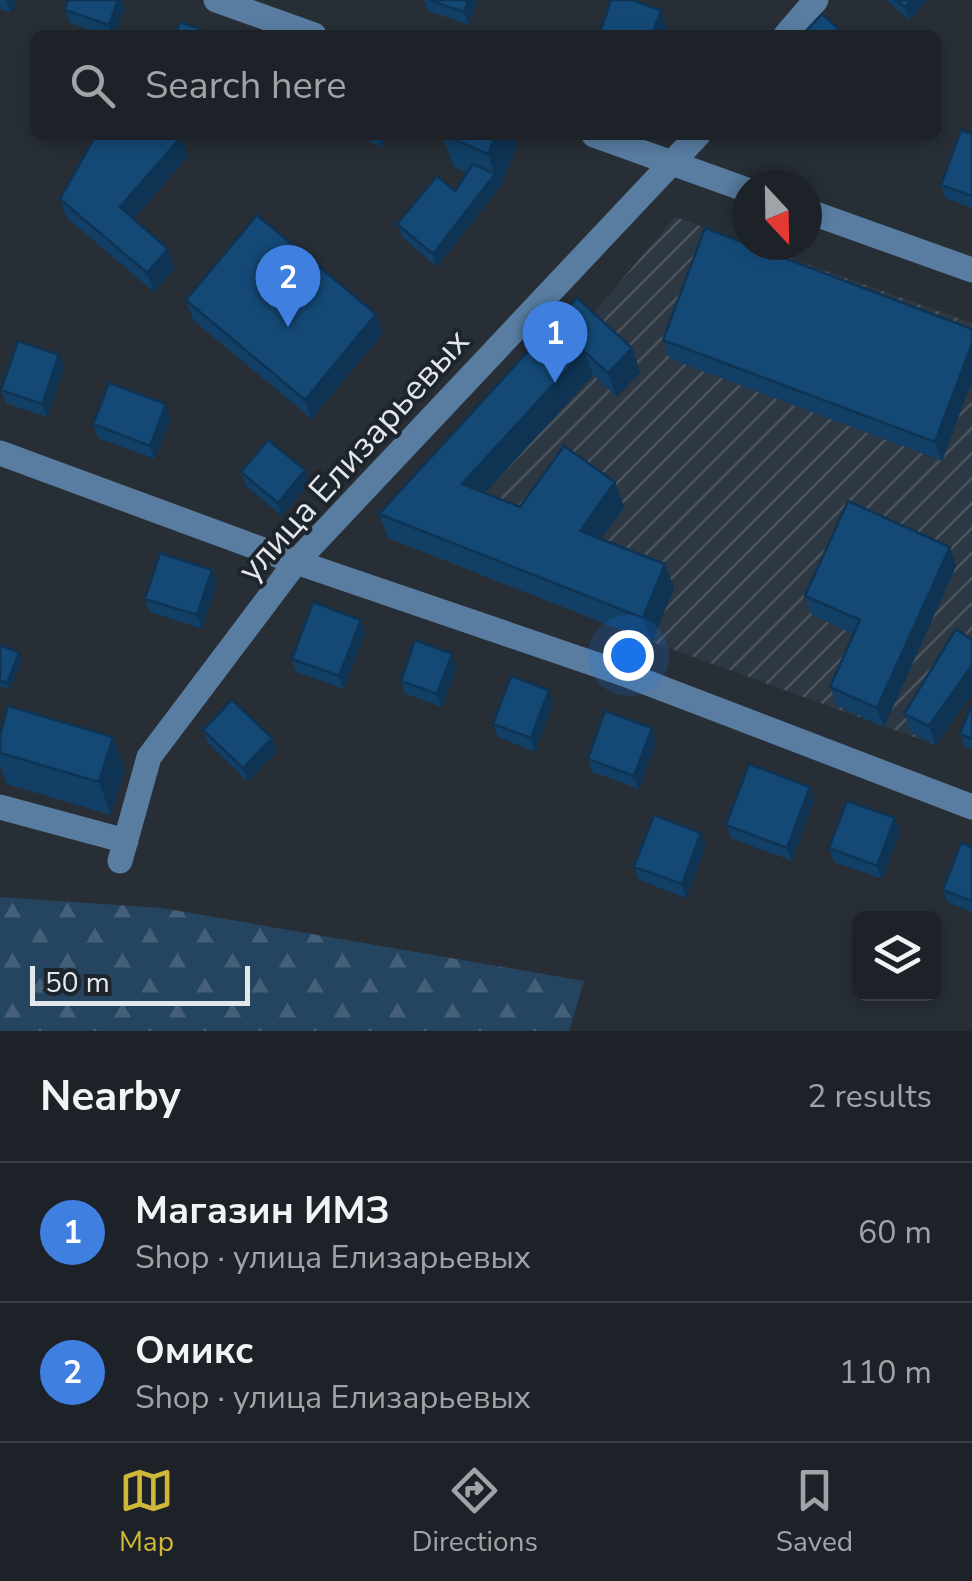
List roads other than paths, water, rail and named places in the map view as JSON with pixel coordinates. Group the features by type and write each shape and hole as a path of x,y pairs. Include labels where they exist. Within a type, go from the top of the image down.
{"street":[{"path":"216,0 300,30"},
{"path":"790,30 816,0"},
{"path":"608,140 732,185"},
{"name":"улица Елизарьевых","path":"0,807 123,851 150,757 296,562 694,140"},
{"path":"822,216 972,270"},
{"path":"0,452 296,562 628,675 972,808"}],"place":[{"name":"Омикс","path":"288,327"},
{"name":"Магазин ИМЗ","path":"555,383"}]}
